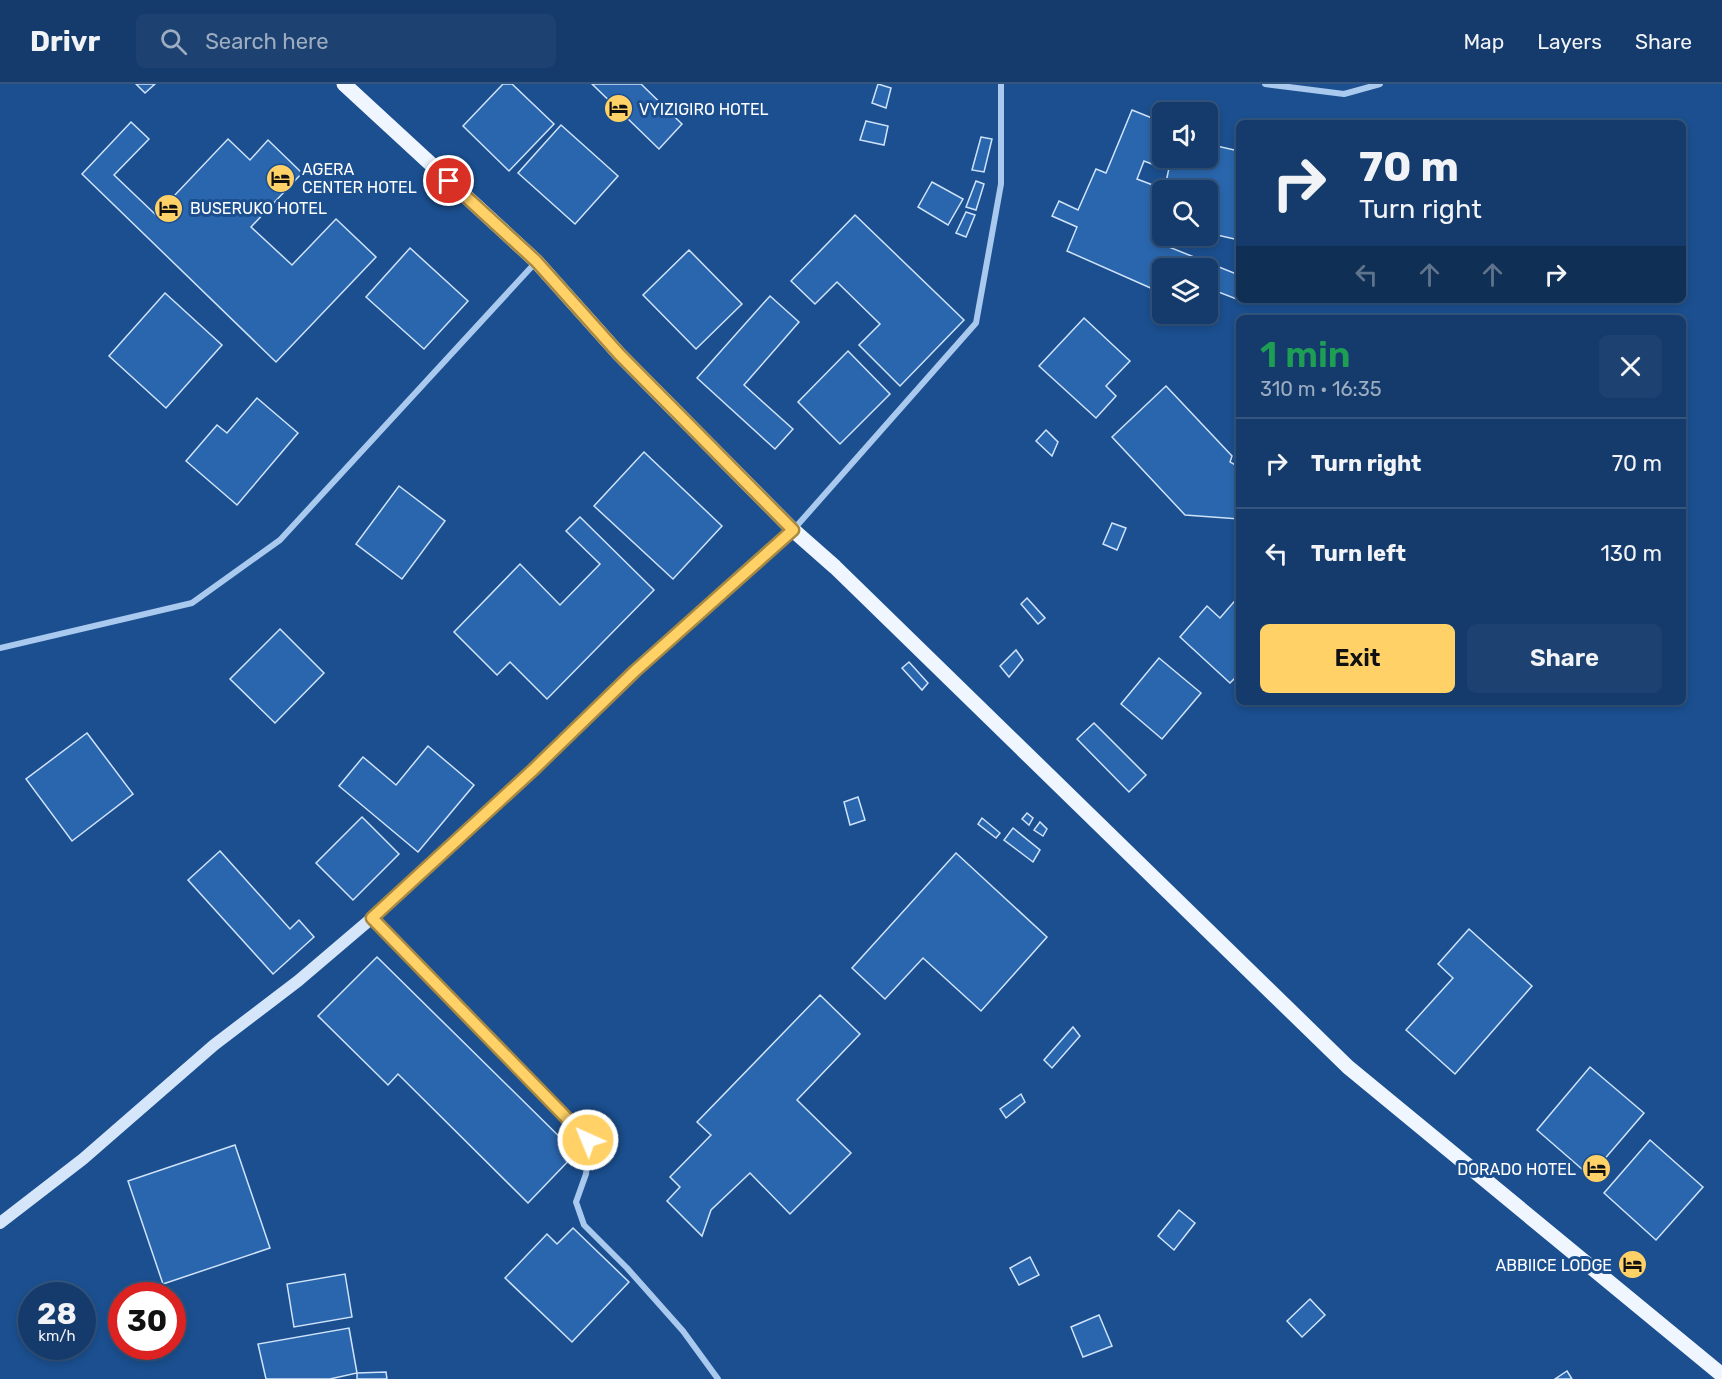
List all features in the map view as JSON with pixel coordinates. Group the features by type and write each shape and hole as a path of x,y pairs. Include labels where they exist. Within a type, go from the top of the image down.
{"main road":[{"path":"344,84 536,261 619,354 793,530 843,575 1348,1067 1722,1375"},
{"path":"0,1222 83,1159 214,1045 298,981 372,918 533,770 635,671 793,530"}],"street":[{"path":"793,530 976,323 1001,184 1001,84"},
{"path":"1265,84 1344,93 1380,84"},
{"path":"0,648 192,603 280,540 536,261"},
{"path":"372,918 588,1140 586,1174 576,1202 584,1225 627,1268 683,1331 718,1379"}],"building":[{"path":"136,84 155,84 145,93"},
{"path":"503,84 512,84 554,124 509,171 463,126"},
{"path":"592,84 641,84 682,124 659,149"},
{"path":"878,84 891,88 886,108 872,103"},
{"path":"1132,110 1152,118 1152,164 1144,161 1137,179 1152,185 1152,246 1166,246 1196,258 1152,258 1152,289 1067,251 1077,227 1052,216 1059,201 1078,210 1096,169 1106,173"},
{"path":"866,121 888,126 884,145 860,140"},
{"path":"131,122 149,139 114,175 156,215 228,139 250,160 268,140 302,173 251,227 292,265 336,219 376,257 276,362 82,174"},
{"path":"561,125 618,176 575,224 518,173"},
{"path":"981,137 992,139 984,172 972,170"},
{"path":"1218,146 1236,150 1236,239 1218,235 1218,180 1166,180 1169,168 1218,168"},
{"path":"976,181 984,184 976,210 966,207"},
{"path":"932,182 963,199 948,225 918,207"},
{"path":"966,212 975,215 966,237 956,233"},
{"path":"855,215 964,320 900,386 859,345 880,324 837,282 815,304 791,281"},
{"path":"410,248 468,301 424,349 366,297"},
{"path":"689,250 742,304 696,349 643,295"},
{"path":"1218,267 1236,274 1236,299 1218,292"},
{"path":"165,293 222,345 166,408 109,356"},
{"path":"770,296 799,322 744,385 793,429 775,449 697,378"},
{"path":"1084,318 1130,361 1106,386 1116,396 1096,418 1039,366"},
{"path":"848,351 890,394 840,444 798,402"},
{"path":"1166,386 1232,456 1230,462 1236,465 1236,519 1185,515 1112,437"},
{"path":"257,398 298,433 237,505 186,461 217,425 227,433"},
{"path":"1046,430 1058,442 1052,456 1036,441"},
{"path":"644,452 722,526 673,579 594,506"},
{"path":"399,486 445,521 402,579 356,544"},
{"path":"580,517 654,590 547,699 510,662 497,675 454,632 520,564 560,605 600,564 566,531"},
{"path":"1112,523 1126,528 1117,550 1103,544"},
{"path":"1027,598 1045,618 1038,624 1021,604"},
{"path":"1236,599 1236,677 1230,683 1180,637 1207,606 1220,618"},
{"path":"280,629 324,673 275,723 230,679"},
{"path":"1016,650 1023,660 1009,677 1000,666"},
{"path":"1159,658 1201,693 1162,739 1121,704"},
{"path":"909,662 928,683 922,690 902,668"},
{"path":"1094,723 1146,775 1129,792 1077,739"},
{"path":"87,733 133,794 72,841 26,779"},
{"path":"428,746 474,785 418,852 339,786 363,757 396,785"},
{"path":"858,797 865,820 850,825 844,802"},
{"path":"1027,813 1033,818 1029,825 1022,819"},
{"path":"362,817 399,854 353,900 316,863"},
{"path":"982,818 1000,833 996,838 978,824"},
{"path":"1040,822 1047,829 1043,836 1034,830"},
{"path":"1013,828 1040,850 1033,862 1004,840"},
{"path":"220,851 290,929 299,920 314,937 273,974 188,880"},
{"path":"956,853 1047,937 981,1011 923,958 885,999 852,968"},
{"path":"1469,929 1532,986 1455,1074 1406,1030 1453,978 1438,964"},
{"path":"377,957 576,1153 528,1203 398,1074 388,1085 318,1016"},
{"path":"820,995 860,1034 797,1100 851,1153 790,1214 750,1173 711,1210 702,1236 667,1201 680,1187 670,1177 711,1135 697,1122"},
{"path":"1073,1027 1080,1036 1052,1068 1044,1060"},
{"path":"1590,1067 1644,1113 1590,1176 1537,1130"},
{"path":"1021,1094 1025,1102 1006,1118 1000,1109"},
{"path":"1650,1140 1703,1187 1656,1240 1604,1193"},
{"path":"235,1145 270,1248 169,1282 162,1282 128,1181"},
{"path":"1179,1210 1195,1223 1174,1250 1158,1236"},
{"path":"573,1228 629,1282 572,1342 505,1278 547,1234 557,1244"},
{"path":"1030,1257 1039,1275 1019,1285 1010,1268"},
{"path":"345,1274 352,1317 294,1327 287,1284"},
{"path":"1310,1299 1325,1315 1302,1337 1287,1321"},
{"path":"1099,1315 1112,1346 1083,1357 1071,1327"},
{"path":"349,1328 357,1373 330,1379 266,1379 258,1344"},
{"path":"1567,1371 1572,1379 1555,1379"},
{"path":"386,1372 387,1379 357,1379 357,1373"}],"place":[{"name":"VYIZIGIRO HOTEL","path":"618,109"},
{"name":"AGERA CENTER HOTEL","path":"281,178"},
{"name":"BUSERUKO HOTEL","path":"169,208"},
{"name":"DORADO HOTEL","path":"1597,1169"},
{"name":"ABBIICE LODGE","path":"1633,1265"}],"route":[{"path":"449,181 536,261 619,354 793,530 635,671 533,770 372,918 588,1140"}]}
